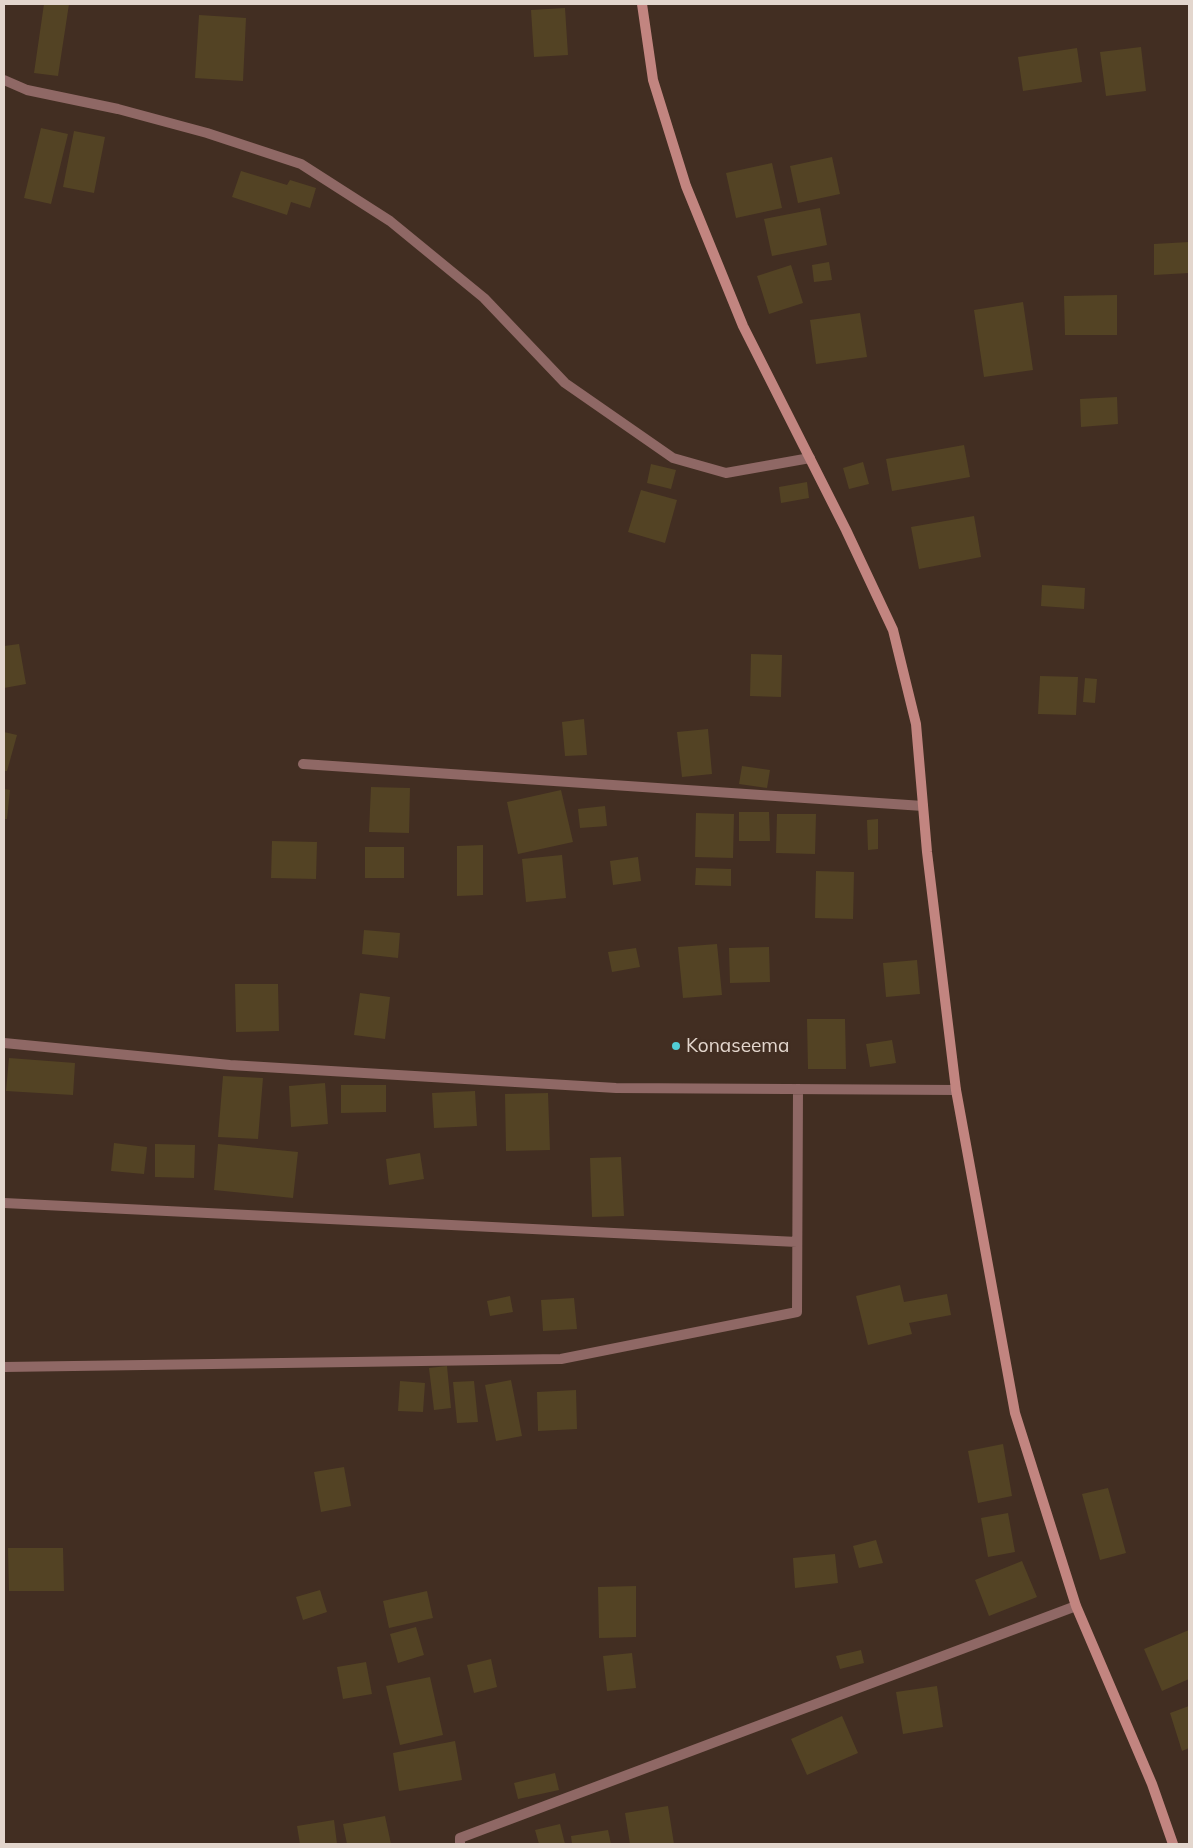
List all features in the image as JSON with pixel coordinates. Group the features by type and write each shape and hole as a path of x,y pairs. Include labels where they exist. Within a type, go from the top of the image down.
{"main road":[{"path":"642,4 653,80 686,186 743,326 846,530 892,630 916,724 926,852 956,1090 1015,1413 1076,1606 1152,1784 1173,1844"}],"street":[{"path":"4,80 27,90 118,109 207,133 301,164 390,221 484,298 565,383 673,458 726,473 810,458"},
{"path":"303,764 923,806"},
{"path":"4,1043 230,1065 606,1087 956,1090"},
{"path":"4,1367 561,1359 797,1312 798,1088"},
{"path":"4,1203 797,1242"},
{"path":"460,1844 460,1838 1076,1606"}],"building":[{"path":"44,4 69,4 58,76 34,73"},
{"path":"565,8 568,55 534,57 531,10"},
{"path":"199,15 246,18 243,81 195,78"},
{"path":"1141,47 1146,91 1106,96 1100,52"},
{"path":"1077,48 1082,82 1023,91 1018,57"},
{"path":"41,128 68,134 51,204 24,198"},
{"path":"74,131 105,137 94,193 63,187"},
{"path":"832,157 840,194 798,203 790,166"},
{"path":"772,163 782,208 736,218 726,173"},
{"path":"241,171 287,185 290,180 316,188 310,208 291,202 287,215 232,197"},
{"path":"820,208 827,245 772,256 764,219"},
{"path":"1189,242 1189,273 1154,275 1154,244"},
{"path":"829,262 832,280 814,282 812,265"},
{"path":"791,265 803,303 769,314 757,276"},
{"path":"1117,295 1117,335 1065,335 1064,296"},
{"path":"1023,302 1033,370 984,377 974,310"},
{"path":"860,313 867,357 816,364 810,320"},
{"path":"1117,397 1118,424 1081,427 1080,399"},
{"path":"964,445 970,477 892,491 886,459"},
{"path":"863,462 869,484 849,489 843,468"},
{"path":"651,464 676,470 671,489 647,483"},
{"path":"807,482 809,498 781,503 779,487"},
{"path":"641,490 677,500 665,543 628,532"},
{"path":"974,516 981,557 919,569 911,527"},
{"path":"1042,585 1085,588 1084,609 1041,606"},
{"path":"19,644 26,684 4,688 4,646"},
{"path":"751,654 782,655 781,697 750,696"},
{"path":"1040,676 1078,677 1076,715 1038,714"},
{"path":"1085,678 1097,679 1095,703 1083,702"},
{"path":"584,719 587,755 565,756 562,722"},
{"path":"708,729 712,774 682,777 677,732"},
{"path":"4,732 17,735 7,771 4,771"},
{"path":"742,766 770,770 767,788 739,784"},
{"path":"371,787 410,788 409,833 369,832"},
{"path":"4,789 10,790 7,819 4,819"},
{"path":"561,790 573,842 518,854 507,802"},
{"path":"605,806 607,826 580,828 578,809"},
{"path":"739,812 769,812 770,841 739,841"},
{"path":"696,813 734,814 733,858 695,857"},
{"path":"777,814 816,814 815,854 776,853"},
{"path":"878,819 878,849 868,850 867,820"},
{"path":"272,841 317,842 316,879 271,878"},
{"path":"483,845 483,895 457,896 457,846"},
{"path":"365,847 404,847 404,878 365,878"},
{"path":"562,855 566,898 526,902 522,859"},
{"path":"638,857 641,881 613,885 610,861"},
{"path":"696,868 731,869 731,886 695,885"},
{"path":"816,871 854,872 853,919 815,918"},
{"path":"364,930 400,933 398,958 362,954"},
{"path":"717,944 722,995 683,998 678,947"},
{"path":"769,947 770,982 730,983 729,948"},
{"path":"636,948 640,967 612,972 608,952"},
{"path":"917,960 920,994 886,997 883,963"},
{"path":"235,984 278,984 279,1031 236,1032"},
{"path":"360,993 390,997 385,1039 354,1035"},
{"path":"807,1019 845,1019 846,1069 808,1069"},
{"path":"892,1040 896,1063 870,1067 866,1044"},
{"path":"9,1058 75,1063 73,1095 6,1091"},
{"path":"223,1076 263,1078 258,1139 218,1137"},
{"path":"325,1083 328,1124 291,1127 289,1086"},
{"path":"341,1085 386,1085 386,1112 341,1113"},
{"path":"475,1091 477,1126 434,1128 432,1093"},
{"path":"548,1093 550,1150 506,1151 505,1094"},
{"path":"114,1143 147,1147 144,1174 111,1171"},
{"path":"155,1144 195,1145 194,1178 155,1177"},
{"path":"218,1144 298,1152 293,1198 214,1190"},
{"path":"420,1153 424,1179 389,1185 386,1159"},
{"path":"621,1157 624,1216 592,1217 590,1158"},
{"path":"900,1285 904,1302 947,1294 951,1315 909,1323 912,1334 868,1345 856,1296"},
{"path":"510,1296 513,1312 490,1316 487,1301"},
{"path":"574,1298 577,1329 543,1331 541,1300"},
{"path":"447,1366 451,1408 434,1410 429,1368"},
{"path":"511,1380 522,1436 496,1441 485,1385"},
{"path":"400,1381 425,1383 423,1412 398,1411"},
{"path":"474,1381 478,1422 457,1423 453,1382"},
{"path":"576,1390 577,1429 538,1431 537,1392"},
{"path":"1003,1444 1012,1496 978,1503 968,1451"},
{"path":"344,1467 351,1506 321,1512 314,1472"},
{"path":"1108,1488 1126,1553 1100,1560 1082,1494"},
{"path":"1008,1513 1015,1552 988,1557 981,1518"},
{"path":"876,1540 883,1563 859,1568 853,1546"},
{"path":"8,1548 63,1548 64,1591 9,1591"},
{"path":"835,1554 838,1583 795,1588 793,1558"},
{"path":"1022,1561 1037,1597 989,1616 975,1580"},
{"path":"636,1586 636,1637 599,1638 598,1587"},
{"path":"320,1590 327,1612 303,1620 296,1597"},
{"path":"427,1591 433,1618 389,1628 383,1601"},
{"path":"416,1627 424,1655 398,1663 390,1634"},
{"path":"1189,1630 1189,1679 1162,1691 1144,1649"},
{"path":"861,1650 864,1663 840,1669 836,1656"},
{"path":"632,1653 636,1688 607,1691 603,1656"},
{"path":"491,1659 497,1687 474,1693 467,1665"},
{"path":"366,1662 372,1694 343,1699 337,1667"},
{"path":"430,1677 443,1735 400,1745 386,1686"},
{"path":"937,1686 943,1727 903,1734 896,1692"},
{"path":"1189,1706 1189,1748 1182,1751 1170,1713"},
{"path":"842,1716 858,1753 807,1775 791,1739"},
{"path":"455,1741 462,1780 399,1791 393,1753"},
{"path":"555,1773 559,1790 518,1799 514,1783"},
{"path":"668,1806 674,1844 630,1844 625,1813"},
{"path":"385,1816 391,1844 347,1844 343,1824"},
{"path":"334,1820 337,1844 300,1844 297,1826"},
{"path":"560,1824 565,1844 539,1844 535,1830"},
{"path":"608,1830 611,1844 572,1844 571,1836"}],"place":[{"name":"Konaseema","path":"676,1046"}]}
